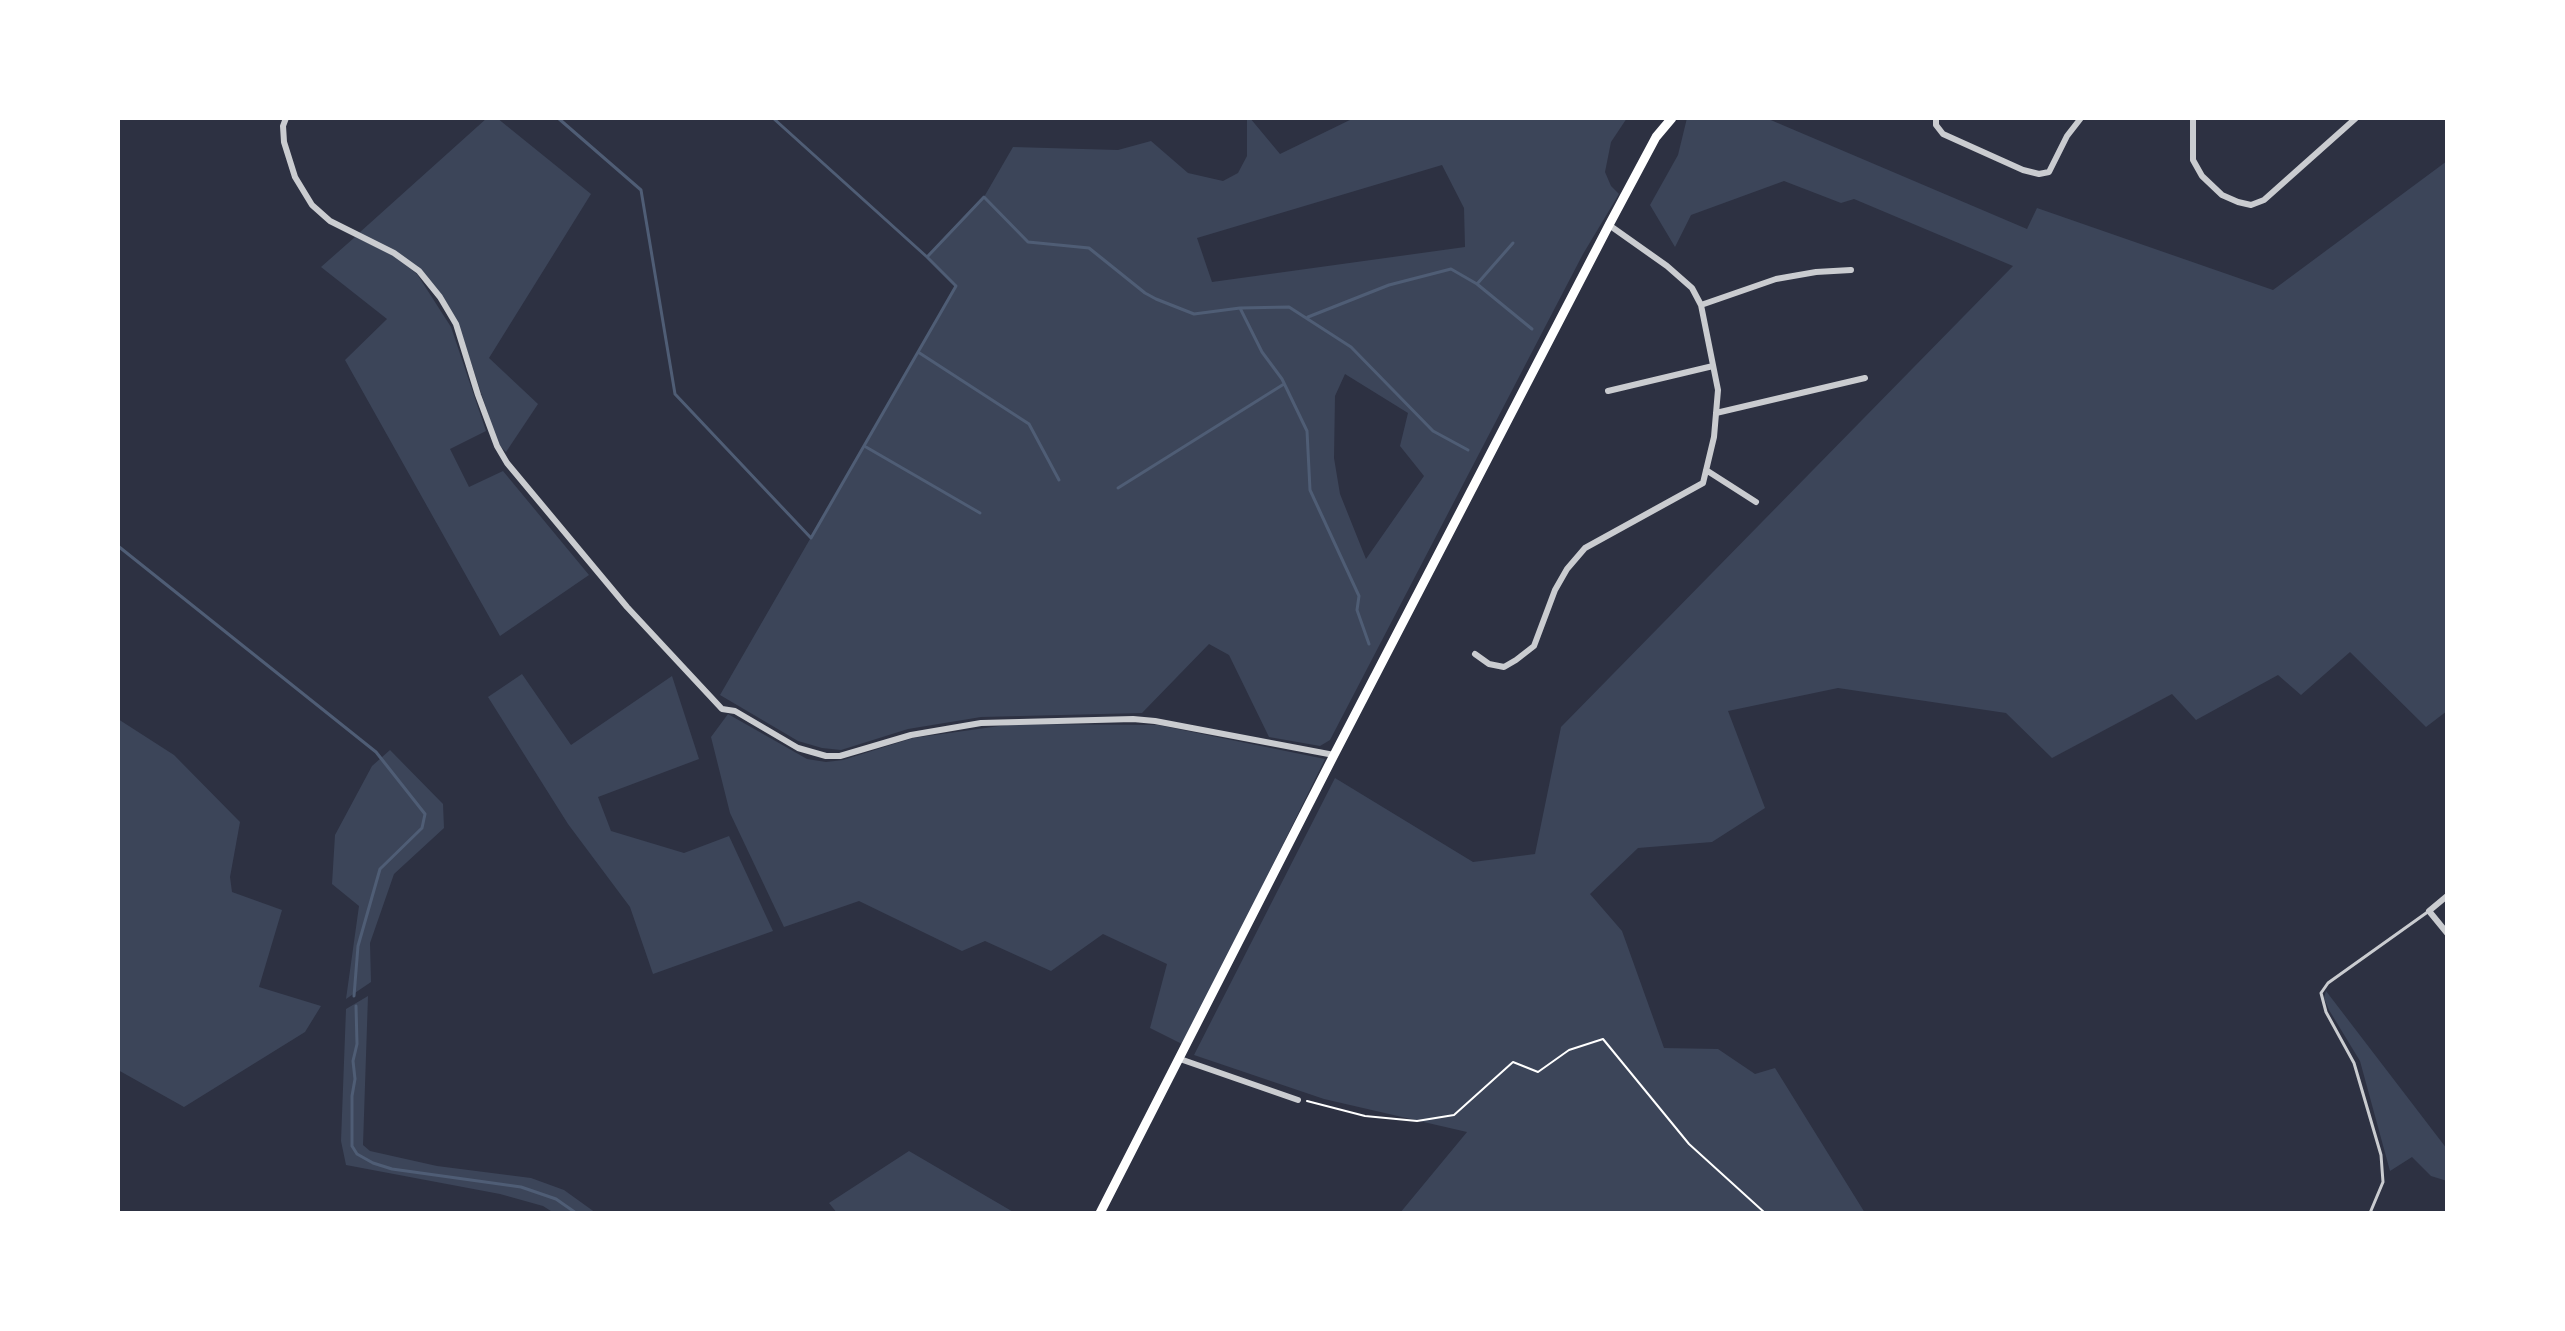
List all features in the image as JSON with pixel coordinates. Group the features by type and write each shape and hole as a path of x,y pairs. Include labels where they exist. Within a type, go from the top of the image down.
{"main road":[{"path":"1100,1213 1609,225 1656,137 1672,118"}],"street":[{"path":"286,118 284,142 295,177 312,205 330,221 394,253 419,271 456,324 483,408 507,463 627,607 722,709 735,711 798,748 826,756 840,756 911,735 981,723 1133,719 1334,755"},
{"path":"1936,118 1936,125 1943,134 2023,170 2039,174 2049,172 2067,136 2081,118"},
{"path":"2193,118 2193,160 2202,176 2222,195 2251,205 2264,200 2356,118"},
{"path":"1475,654 1489,664 1504,667 1516,660 1534,646 1555,590 1567,569 1585,548 1703,483 1714,437 1718,390 1701,305 1692,288 1675,273 1609,225"},
{"path":"1701,305 1776,279 1851,270"},
{"path":"1608,391 1713,366"},
{"path":"1716,413 1865,378"},
{"path":"1706,470 1756,502"},
{"path":"2447,896 2429,911 2447,933"},
{"path":"1180,1059 1298,1100"}],"lane":[{"path":"2370,1213 2383,1182 2381,1155 2354,1063 2326,1012 2321,993 2328,983 2429,911"}],"path":[{"path":"1298,1100 1365,1116 1417,1121 1454,1115 1513,1062 1538,1072 1569,1050 1603,1039 1689,1144 1765,1213"}],"shaded area":[{"path":"487,118 497,118 591,194 489,358 538,404 506,452 498,444 458,323 420,270 359,233"},
{"path":"1247,118 1280,154 1354,118 1627,118 1611,142 1605,172 1611,186 1619,194 1583,254 1330,740 1320,746 1269,737 1229,655 1209,644 1142,713 981,717 908,729 841,750 798,741 720,695 956,286 927,257 984,197 1013,147 1118,150 1151,141 1188,173 1223,181 1238,173 1247,156","holes":["1442,165 1464,208 1465,247 1212,282 1197,238","1345,374 1408,413 1400,446 1424,476 1366,559 1340,494 1334,458 1335,396"]},
{"path":"1687,118 1766,118 2027,229 2037,208 2273,290 2447,161 2447,711 2426,727 2350,652 2301,695 2278,675 2196,720 2172,694 2052,758 2006,713 1838,688 1728,711 1765,808 1712,842 1638,848 1590,894 1622,931 1664,1048 1718,1049 1755,1074 1775,1068 1865,1213 1400,1213 1467,1132 1324,1099 1194,1055 1335,778 1473,862 1535,854 1561,727 2013,266 1854,199 1841,203 1784,181 1691,215 1675,247 1650,205 1678,155"},
{"path":"355,237 393,255 417,274 451,327 486,431 450,449 469,487 503,471 589,575 500,636 345,360 387,319 321,267"},
{"path":"522,674 571,745 672,676 699,759 598,797 611,831 684,853 729,836 773,931 653,974 630,907 568,824 488,697"},
{"path":"728,714 807,759 826,762 843,760 913,738 1014,724 1158,725 1325,759 1184,1045 1150,1028 1167,964 1103,934 1051,971 985,941 962,951 859,901 784,927 730,813 711,737"},
{"path":"118,719 174,755 240,822 230,877 232,892 282,910 259,987 321,1006 305,1032 184,1107 118,1070"},
{"path":"390,750 443,804 444,828 394,874 370,943 371,982 346,999 359,906 332,884 335,835 372,766"},
{"path":"2326,991 2447,1149 2447,1181 2431,1176 2412,1157 2390,1171 2360,1061 2329,1010 2324,998"},
{"path":"368,996 363,1145 370,1151 437,1166 531,1178 564,1190 596,1213 554,1213 543,1206 500,1194 346,1165 341,1141 346,1009"},
{"path":"909,1151 1015,1213 837,1213 829,1203"}],"waterway":[{"path":"558,118 641,190 675,394 811,538 956,286 773,118"},
{"path":"928,256 984,197 1028,242 1089,248 1156,299 1194,314 1240,308 1262,352 1282,379 1307,431 1310,490 1359,596 1357,610 1369,644"},
{"path":"1308,317 1389,285 1451,269 1477,284 1513,243"},
{"path":"1477,284 1532,329"},
{"path":"1240,308 1289,307 1351,347 1433,431 1468,450"},
{"path":"918,352 1029,424 1059,480"},
{"path":"1118,488 1284,384"},
{"path":"866,447 980,513"},
{"path":"118,546 376,752 425,814 422,828 380,869 358,946 354,996"},
{"path":"356,1006 352,1146 357,1154 392,1169 521,1187 556,1199 576,1213"}]}
